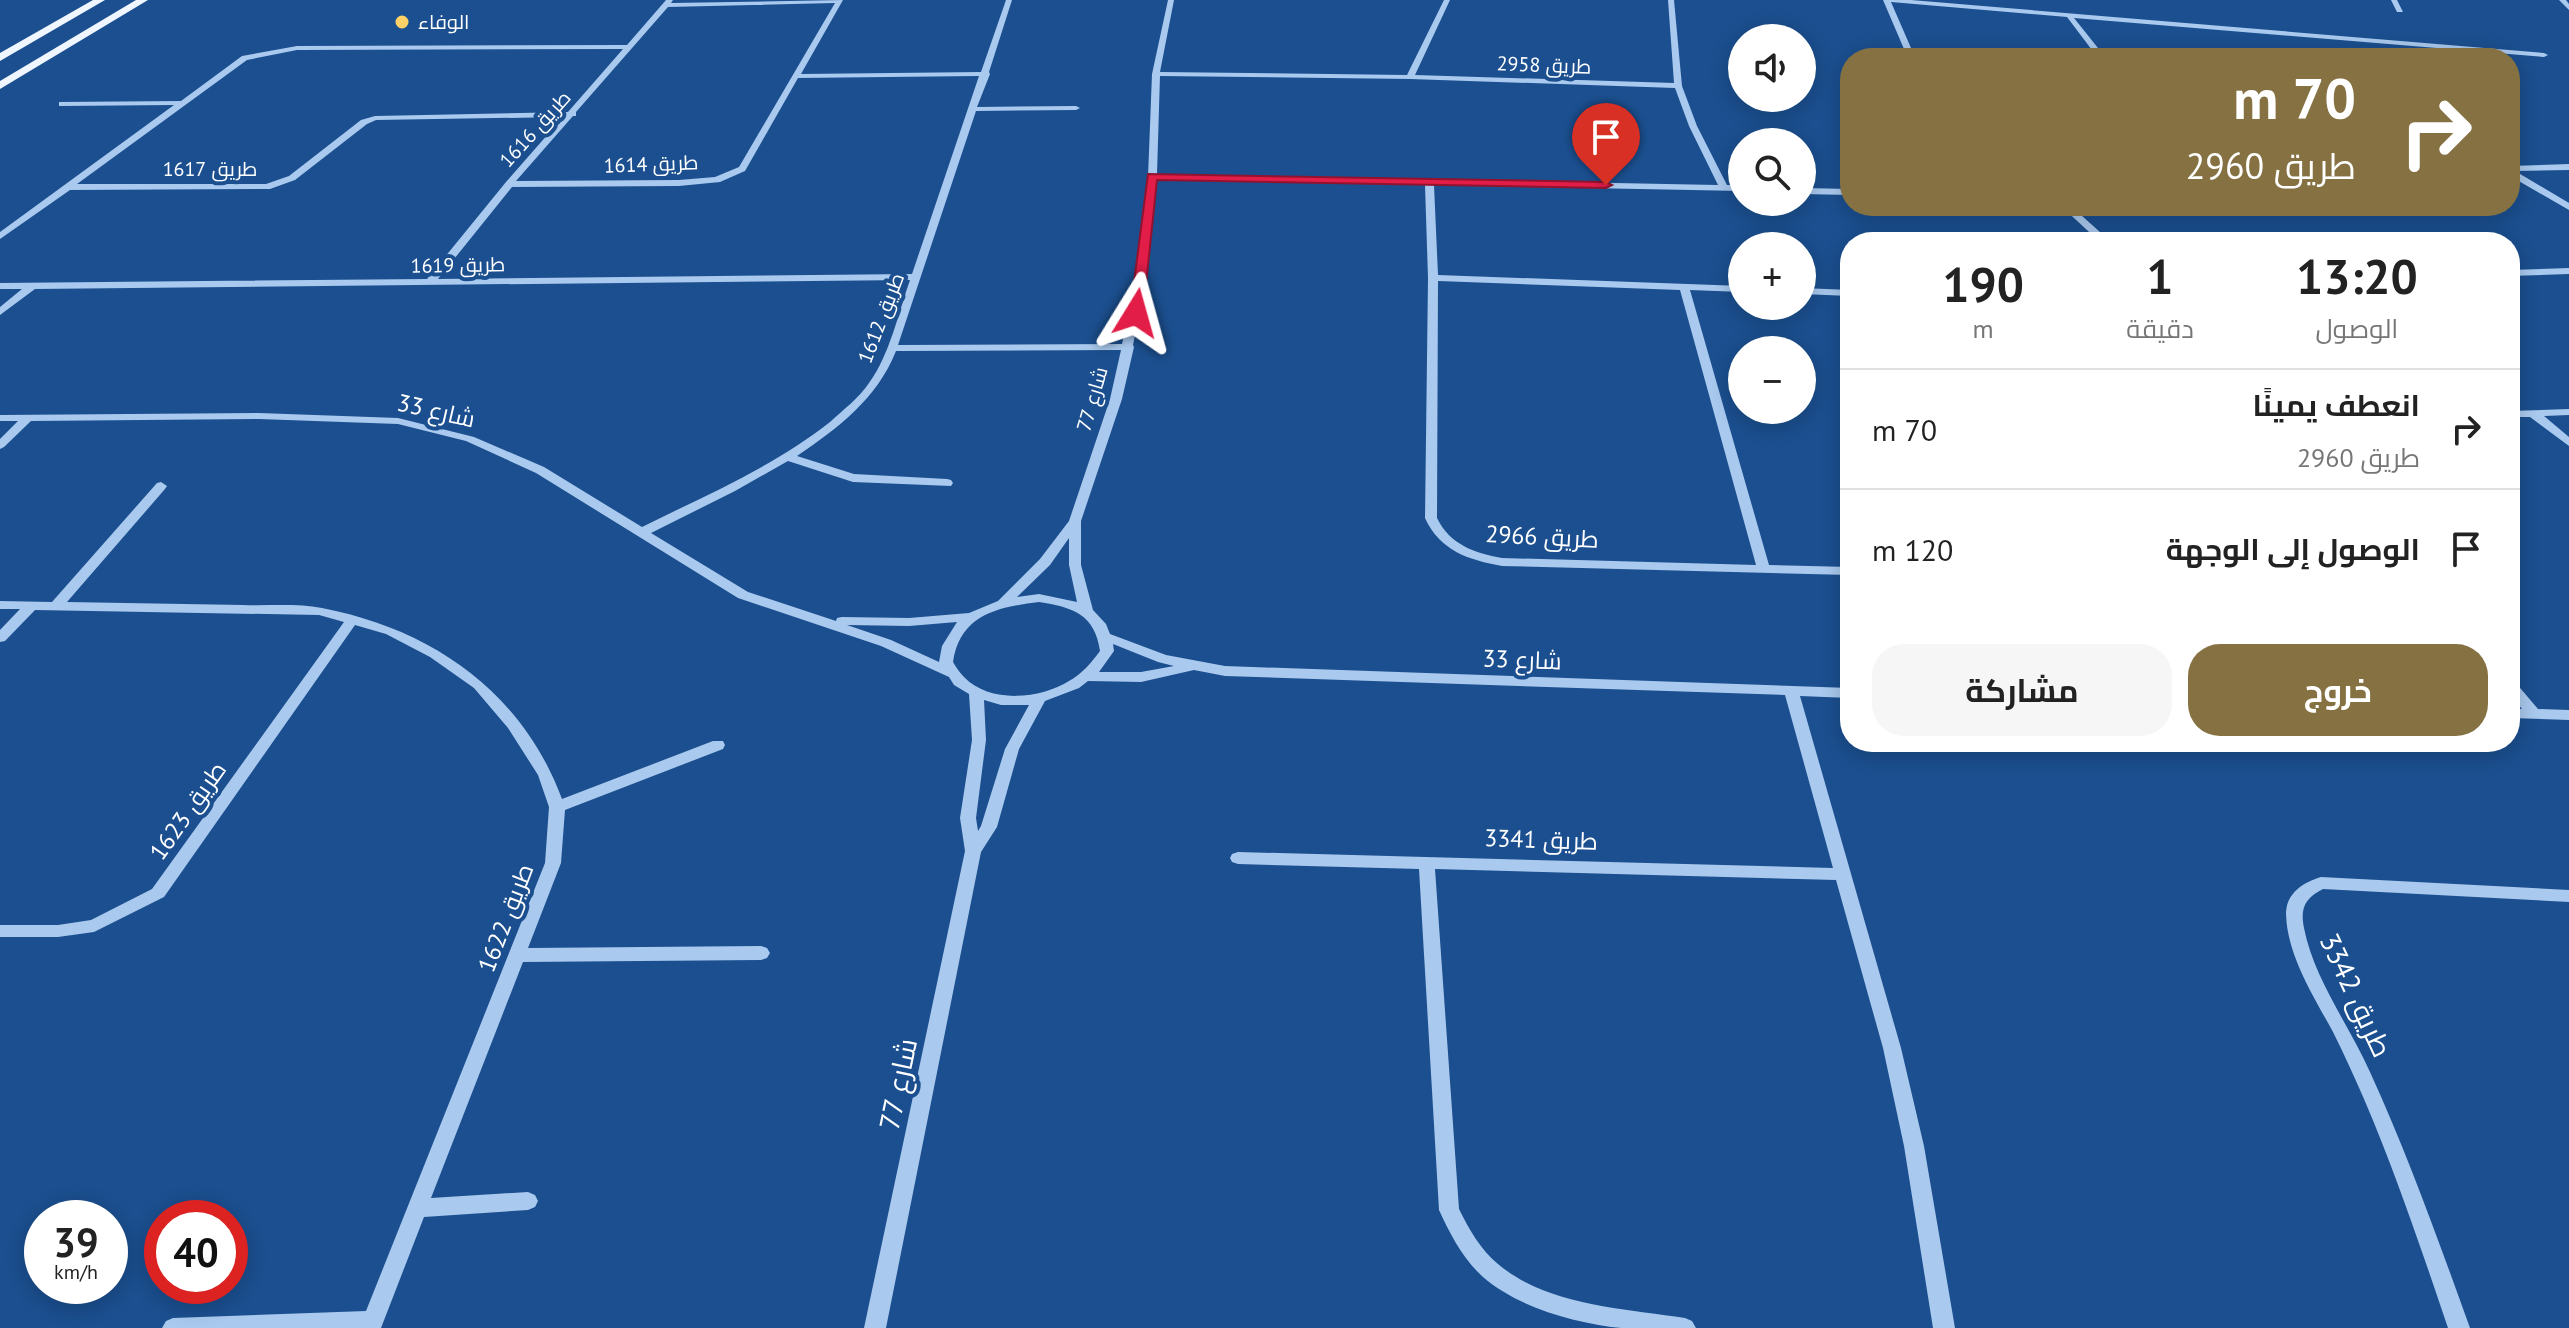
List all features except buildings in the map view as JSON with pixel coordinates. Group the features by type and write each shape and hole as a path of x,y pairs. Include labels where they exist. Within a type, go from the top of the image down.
{"main road":[{"path":"0,58 100,0"},
{"path":"0,86 143,0"}],"street":[{"name":"طريق 1612","path":"640,533 787,457 849,410 871,389 892,348 1009,0"},
{"name":"شارع 77","path":"1003,603 1045,562 1075,521 1116,399 1141,282 1152,177 1156,74 1171,0"},
{"path":"1410,77 1447,0"},
{"path":"1671,0 1678,86 1693,126 1724,187"},
{"path":"1908,48 1886,0 2461,48"},
{"path":"2394,0 2400,10"},
{"path":"2562,0 2569,8"},
{"name":"طريق 1614","path":"668,3 840,1"},
{"name":"طريق 1614","path":"509,184 717,180 742,169 840,1"},
{"name":"طريق 1616","path":"429,283 509,184 668,3"},
{"path":"2070,17 2094,48"},
{"path":"2414,44 2417,48"},
{"path":"0,236 245,58 277,50 628,47"},
{"path":"2520,53 2544,55"},
{"path":"797,76 986,74"},
{"name":"طريق 2958","path":"1156,74 1410,77 1678,86"},
{"path":"62,104 181,103"},
{"path":"974,109 1076,108"},
{"name":"طريق 1617","path":"65,187 267,187 292,178 364,122 375,118 573,114"},
{"path":"2520,170 2569,167"},
{"path":"1152,177 1728,187"},
{"path":"2520,177 2569,207"},
{"name":"طريق 2966","path":"1429,181 1433,278 1431,518 1442,538 1467,554 1502,562 1840,571"},
{"path":"1816,191 1840,192"},
{"path":"2077,216 2095,232"},
{"path":"2520,273 2569,271"},
{"name":"طريق 1619","path":"0,286 917,277"},
{"path":"1433,278 1728,289"},
{"path":"0,312 32,286"},
{"path":"1684,287 1763,567"},
{"path":"1816,292 1840,293"},
{"path":"892,348 1129,347"},
{"path":"2520,414 2569,412"},
{"path":"2534,414 2569,443"},
{"name":"شارع 33","path":"0,418 259,416 398,421 470,439 540,470 743,595 886,643 951,673"},
{"path":"0,445 28,418"},
{"path":"787,457 853,478 947,483"},
{"path":"55,607 161,486"},
{"name":"شارع 77","path":"1075,521 1075,565 1086,611"},
{"path":"1039,598 1056,600 1086,611 1103,627 1107,651 1089,677 1072,688 1039,699 1017,701 976,693 961,684 946,662 950,638 972,617 1003,603 1039,598"},
{"name":"طريق 1622","path":"0,605 319,611 391,631 435,654 479,685 513,725 545,774 557,807 553,863 371,1325"},
{"path":"0,638 31,606"},
{"name":"شارع 33","path":"818,619 893,622 972,617"},
{"name":"طريق 1623","path":"0,931 58,931 94,926 158,893 352,620"},
{"name":"شارع 33","path":"1107,637 1163,659 1225,671 1840,693"},
{"name":"شارع 33","path":"1089,677 1141,677 1193,666"},
{"path":"1791,691 1841,874 1868,957 1914,1146 1944,1328"},
{"name":"شارع 77","path":"973,851 968,826 979,740 976,693"},
{"path":"2520,697 2534,714"},
{"name":"شارع 77","path":"875,1328 973,851 989,827 1012,749 1039,699"},
{"path":"2520,713 2569,715"},
{"path":"557,807 718,745"},
{"name":"طريق 3341","path":"1238,858 1841,874"},
{"path":"1427,863 1449,1210 1459,1236 1497,1278 1516,1290 1559,1304 1685,1328"},
{"name":"طريق 3342","path":"2459,1328 2411,1192 2360,1068 2307,959 2295,927 2294,907 2302,892 2321,883 2569,896"},
{"path":"518,955 761,953"},
{"path":"417,1208 528,1201"},
{"path":"173,1328 371,1325"}],"place":[{"name":"الوفاء","path":"402,22"}],"route":[{"path":"1136,313 1152,177 1606,185"}]}
